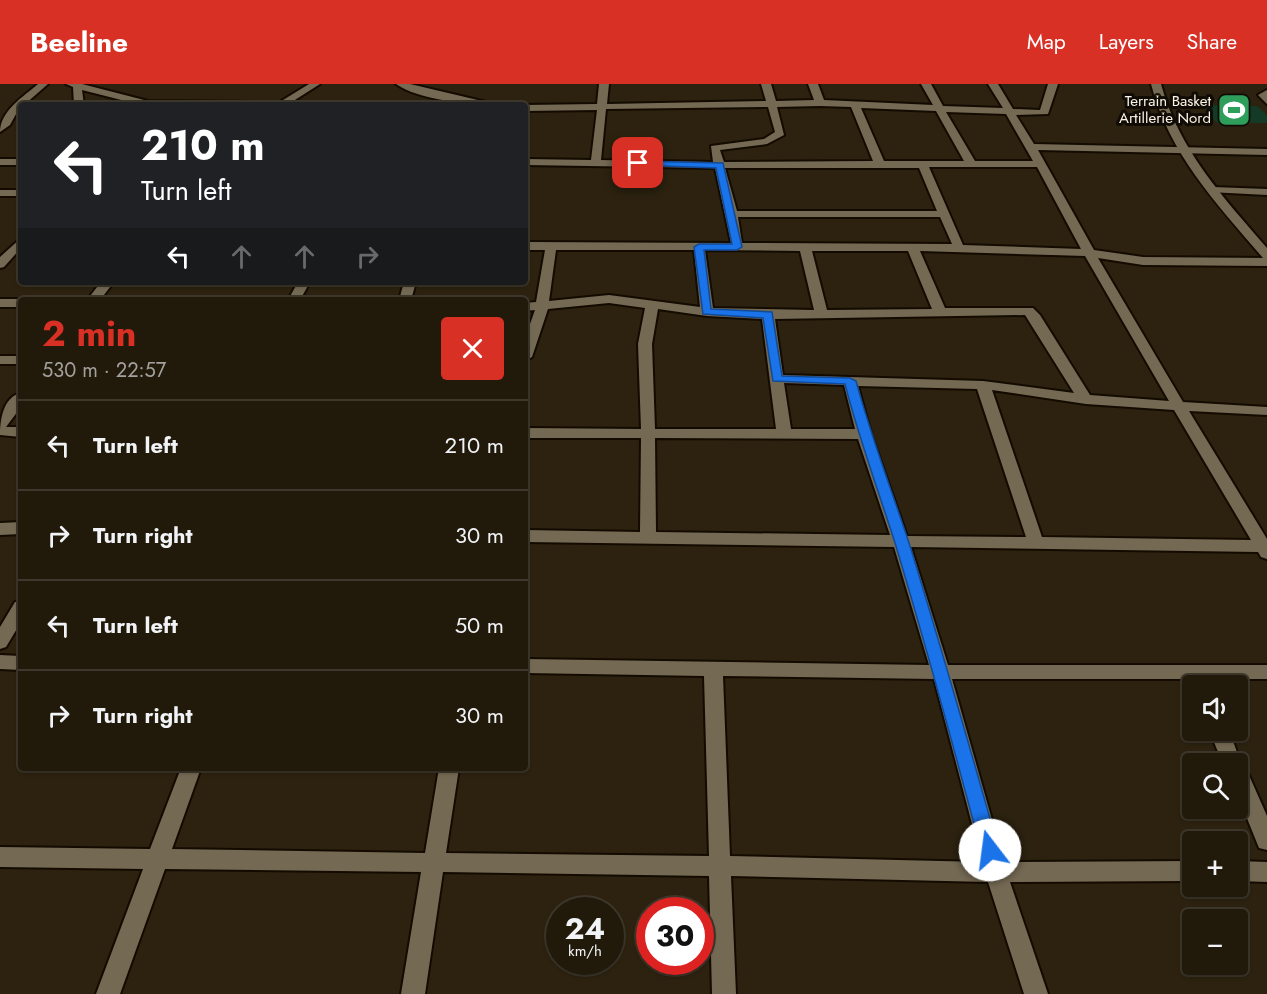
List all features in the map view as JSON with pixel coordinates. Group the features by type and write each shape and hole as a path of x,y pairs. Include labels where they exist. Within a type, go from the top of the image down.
{"street":[{"path":"22,102 43,84"},
{"path":"95,91 107,84"},
{"path":"401,84 450,98 475,102"},
{"path":"450,98 457,84"},
{"path":"596,162 604,84"},
{"path":"737,247 732,214 715,148 726,143 764,142 776,139 780,133 766,84"},
{"path":"813,84 820,104"},
{"path":"926,84 971,164"},
{"path":"993,84 1178,406 1265,550"},
{"path":"528,108 770,103 939,107 1008,113 1045,112 1045,104 1053,84"},
{"path":"1156,84 1168,120 1184,150 1213,190 1267,255"},
{"path":"78,102 74,85 142,102"},
{"path":"283,102 308,85"},
{"path":"1267,93 1263,95 1267,101"},
{"path":"855,105 879,164"},
{"path":"0,129 18,106"},
{"path":"0,110 13,110"},
{"path":"1031,147 1267,152"},
{"path":"0,162 18,162"},
{"path":"528,162 720,165 1040,164"},
{"path":"922,164 959,248"},
{"path":"1213,190 1267,192"},
{"path":"0,193 18,193"},
{"path":"732,214 944,214"},
{"path":"2,259 18,244"},
{"path":"528,246 959,248 1089,253 1143,261 1267,262"},
{"path":"528,348 542,307 551,247"},
{"path":"699,247 706,312"},
{"path":"805,247 822,316"},
{"path":"913,248 941,314"},
{"path":"96,297 106,285"},
{"path":"528,307 625,299 652,306 706,312 768,315 1030,312 1086,400"},
{"path":"0,303 18,303"},
{"path":"648,539 645,344 652,306"},
{"path":"768,315 784,434"},
{"path":"0,360 18,360"},
{"path":"777,379 983,385 1025,388 1086,400 1267,411"},
{"path":"850,381 864,434 942,672 996,872 1036,994"},
{"path":"983,385 1036,543"},
{"path":"0,425 18,401"},
{"path":"0,431 18,432"},
{"path":"528,433 864,434"},
{"path":"0,529 18,528"},
{"path":"528,536 1036,543 1265,550"},
{"path":"0,642 18,612"},
{"path":"0,662 18,663"},
{"path":"528,666 942,672 1182,679"},
{"path":"713,668 724,994"},
{"path":"1237,675 1267,672"},
{"path":"108,994 190,771"},
{"path":"413,994 449,771"},
{"path":"1248,796 1267,841"},
{"path":"0,857 720,866 996,872 1182,871"},
{"path":"1248,871 1267,872"}],"green space":[{"name":"Terrain Basket Artillerie Nord","path":"1201,105 1257,106 1267,115 1267,123 1217,123"}],"place":[{"name":"Terrain Basket Artillerie Nord","path":"1234,110"}],"route":[{"path":"638,163 720,165 732,214 737,247 699,247 706,312 768,315 777,379 850,381 864,434 942,672 990,850"}]}
